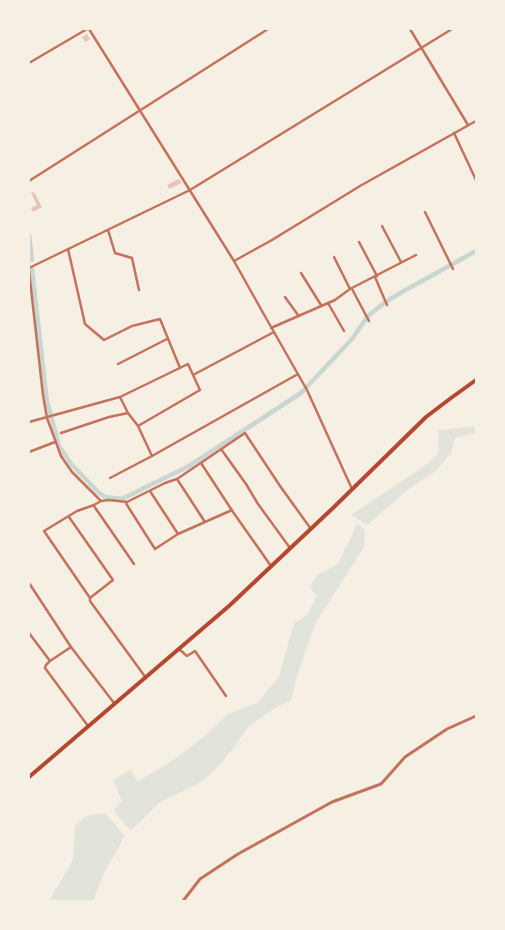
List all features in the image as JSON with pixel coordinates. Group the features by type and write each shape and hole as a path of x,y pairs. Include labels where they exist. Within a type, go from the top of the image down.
{"highway":[{"path":"30,774 88,727 229,606 334,508 426,417 476,380"}],"street":[{"path":"29,63 88,29 234,260 308,390 352,489"},
{"path":"29,181 268,29"},
{"path":"410,29 468,125"},
{"path":"101,501 72,472 61,456 47,418 29,270 190,190 452,29"},
{"path":"234,260 272,240 360,186 476,121"},
{"path":"454,133 476,180"},
{"path":"425,212 453,269"},
{"path":"382,226 401,262"},
{"path":"108,230 115,253 132,258 139,290"},
{"path":"359,242 376,276 387,305"},
{"path":"68,249 85,324 104,340 132,326 160,319 180,368"},
{"path":"271,328 335,300 351,289 416,255"},
{"path":"334,257 369,321"},
{"path":"301,273 321,306"},
{"path":"285,297 298,316"},
{"path":"328,303 344,331"},
{"path":"193,375 274,332"},
{"path":"118,364 168,339"},
{"path":"29,422 120,397 188,364 200,390 138,426"},
{"path":"110,478 298,374"},
{"path":"120,397 128,413 138,426 152,456"},
{"path":"61,433 109,417 128,413"},
{"path":"146,678 90,601 90,598 44,531 77,511 101,501 127,502 177,479 245,433 311,529"},
{"path":"29,452 55,442"},
{"path":"221,449 290,548"},
{"path":"201,463 271,566"},
{"path":"177,479 205,522"},
{"path":"150,491 178,534"},
{"path":"127,502 126,504 155,549 178,534 232,510"},
{"path":"94,505 134,564"},
{"path":"69,517 113,580 90,598"},
{"path":"29,583 71,646 114,704"},
{"path":"29,633 50,661"},
{"path":"71,646 50,661 45,668 88,727"},
{"path":"179,650 186,656 196,651 226,696"},
{"path":"183,901 200,879 238,854 332,802 381,784 405,757 447,729 476,716"}],"shaded area":[{"path":"476,426 476,434 455,438 451,453 437,470 410,488 367,525 351,515 423,467 439,453 438,430"},
{"path":"357,524 365,530 364,547 315,624 297,676 291,700 275,708 249,726 213,772 198,784 160,802 131,831 113,810 122,802 113,780 131,769 137,782 172,761 207,734 228,714 257,703 279,677 294,623 307,615 317,596 310,587 317,575 338,564"},
{"path":"105,813 125,836 105,871 93,901 49,901 73,860 75,826 86,816"}],"building":[{"path":"87,34 90,39 85,42 82,37"},
{"path":"179,179 182,183 169,189 167,185"},
{"path":"34,192 42,207 33,212 31,208 37,205 31,193"}],"waterway":[{"path":"29,235 32,260"},
{"path":"52,419 59,446 72,465 105,497 122,499 189,466 301,393 352,339 368,316 384,303 476,251"},
{"path":"32,269 47,402 51,415"}]}
